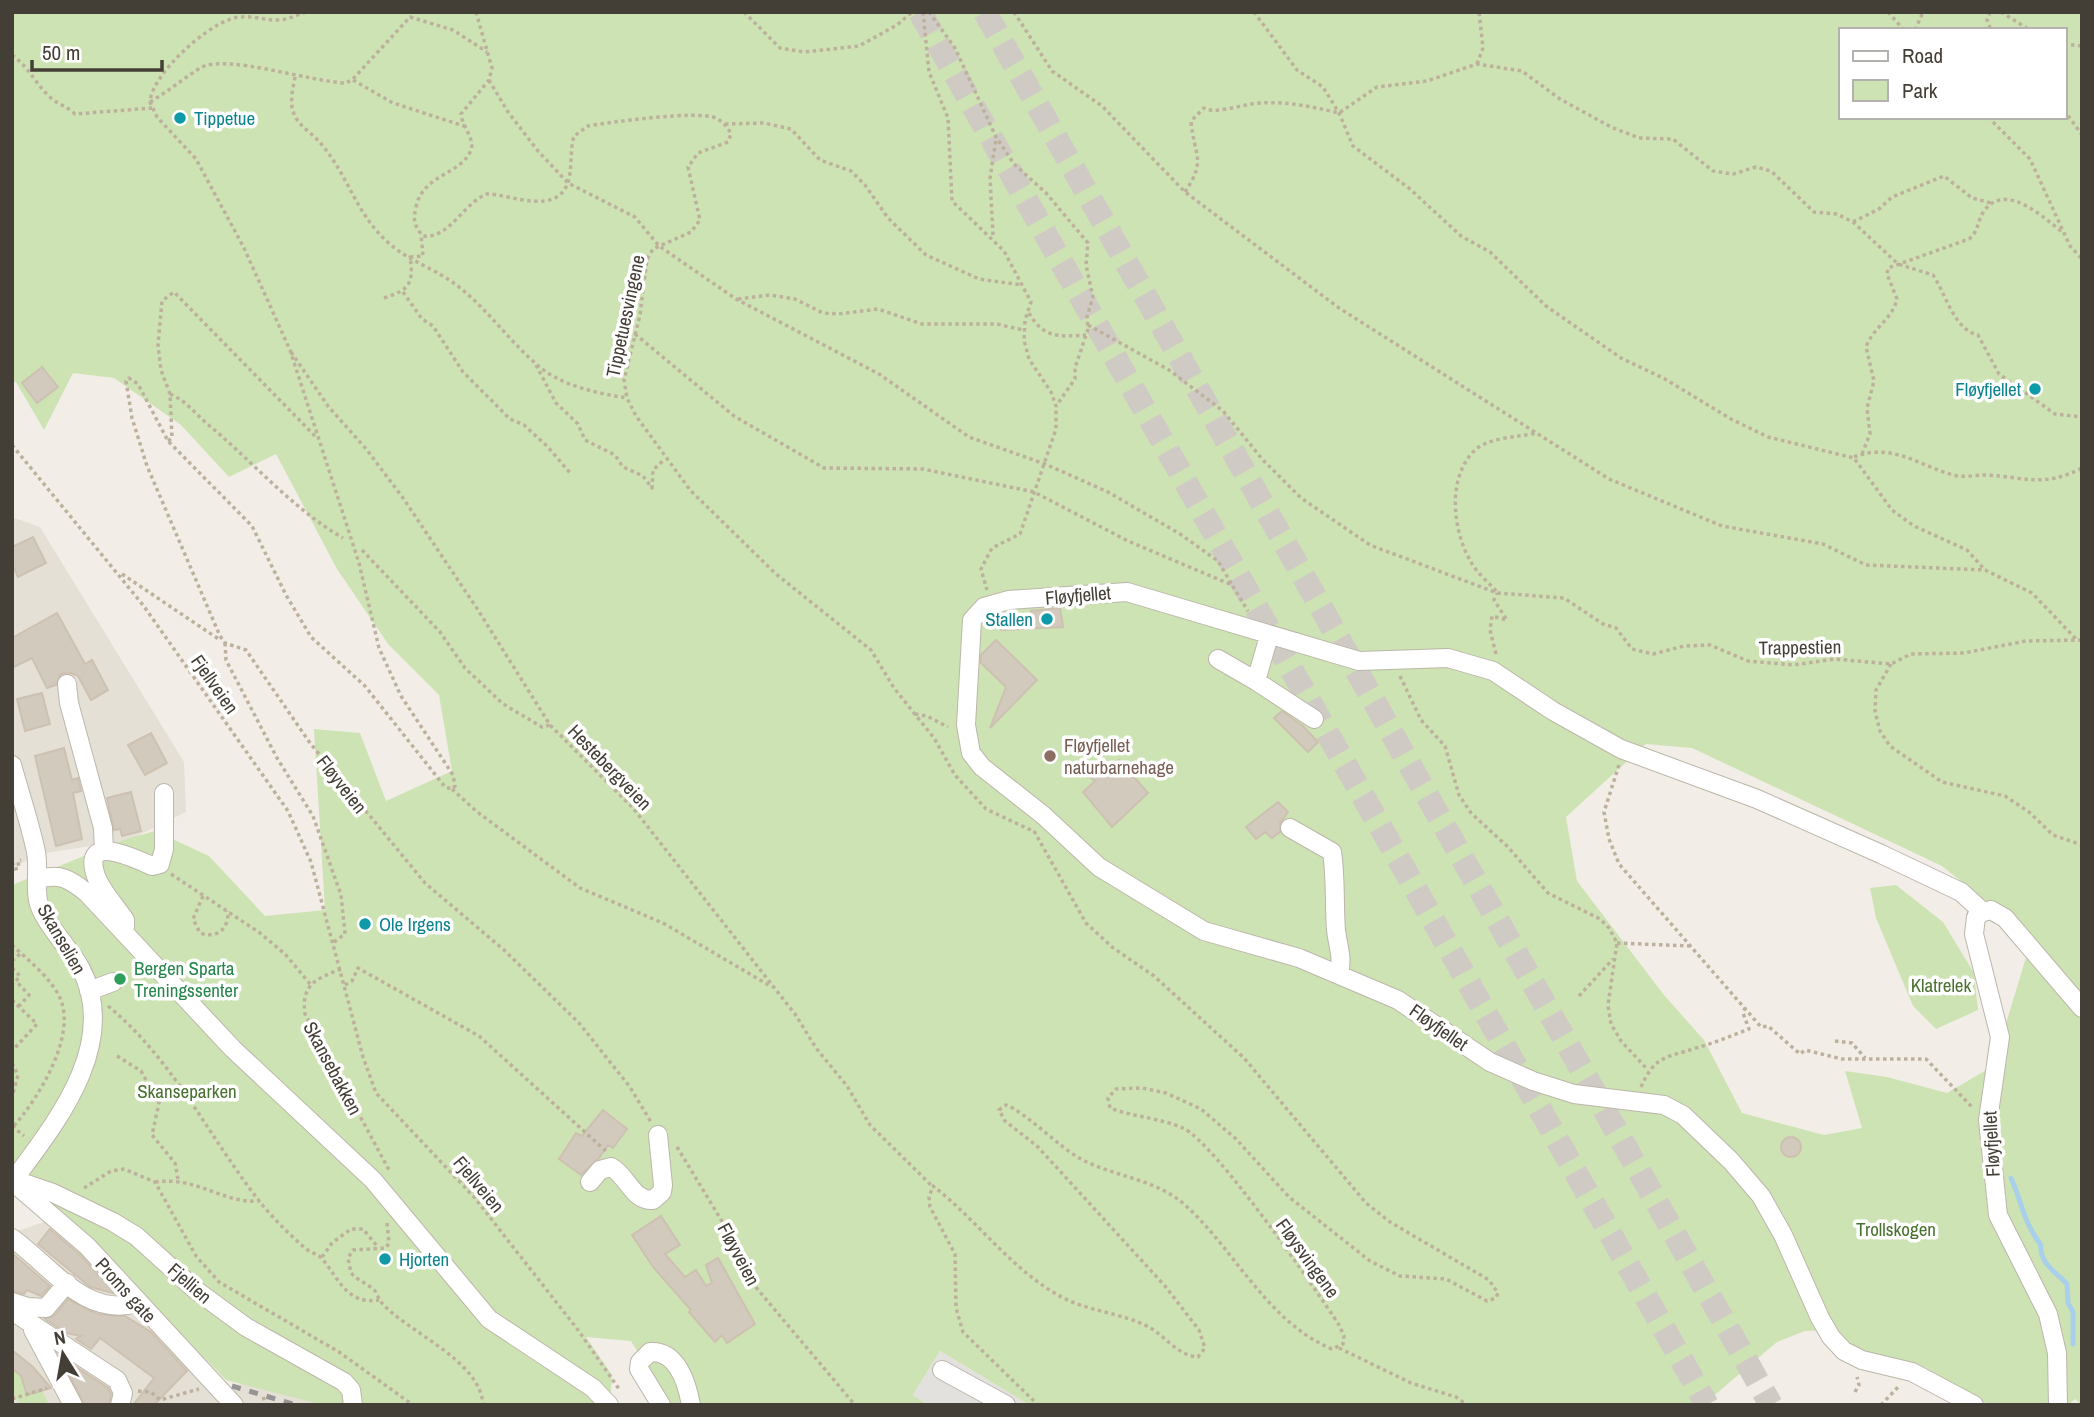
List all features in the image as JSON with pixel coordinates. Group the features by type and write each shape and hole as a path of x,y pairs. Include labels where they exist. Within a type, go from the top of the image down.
{"street":[{"name":"Fløyfjellet","path":"1973,1405 1912,1372 1863,1360 1844,1351 1831,1337 1772,1214 1746,1178 1683,1115 1664,1105 1574,1094 1522,1076 1471,1050 1418,1010 1339,974 1271,948 1204,931 1099,867 975,759 967,740 966,725 972,620 984,607 994,603 1127,592 1359,661 1448,657 1469,662 1505,678 1553,711 1621,750 1757,799 1961,892 1983,912 1976,916 1974,934 2000,1037 1987,1120 1998,1215 2053,1331 2058,1405"},
{"path":"1256,681 1265,635"},
{"path":"1218,659 1314,719"},
{"name":"Skansebakken","path":"67,684 69,703 103,828 104,851 94,861 94,873 125,920 124,931"},
{"name":"Skanselien","path":"12,765 36,853 38,902 72,953 89,991 92,1023 83,1074 62,1116 12,1178"},
{"path":"104,851 120,852 156,867 164,849 164,793"},
{"path":"1290,828 1332,852 1336,932 1343,956 1339,974"},
{"name":"Skansebakken","path":"38,879 55,875 70,879 124,931 233,1049 373,1180 401,1211 457,1284 489,1319 593,1388 616,1399"},
{"path":"1983,912 1991,910 2005,918 2082,1008"},
{"path":"89,991 113,982"},
{"path":"590,1182 600,1170 611,1167 620,1173 636,1194 653,1200 662,1192 663,1185 659,1135"},
{"name":"Fjellien","path":"12,1178 113,1222 135,1236 197,1291 246,1327 344,1382 351,1390 353,1403"},
{"name":"Proms gate","path":"12,1178 87,1246 234,1405"},
{"path":"12,1238 93,1303 112,1308 137,1303"},
{"path":"12,1302 28,1307 46,1308 67,1283"},
{"path":"12,1311 117,1380 123,1393 120,1405"},
{"path":"29,1324 73,1405"},
{"path":"662,1405 639,1369 640,1362 650,1352 667,1355 675,1363 691,1405"},
{"path":"942,1370 1006,1405"}],"path":[{"path":"306,12 279,20 243,16 217,26 186,49 159,81 150,102 152,108 204,171 244,248 290,350 359,564 379,648 401,696 453,775 455,786 452,789"},
{"path":"410,257 423,256 421,234 414,223 420,194 439,175 464,160 471,150 471,139 461,114 489,80 492,68 476,12"},
{"path":"744,12 780,48 804,52 859,46 897,25 912,12"},
{"path":"923,12 929,72 948,118 952,201 993,237 1031,302 1023,330 1029,359 1056,406 1056,429 1020,534 992,548 981,569 982,580 994,603"},
{"path":"929,12 955,48 996,137 1014,164 1046,194 1087,240 1087,271 1093,297 1087,317 1088,325 1075,368 1075,379 1056,406"},
{"path":"1014,12 1052,71 1102,106 1185,192 1339,308 1609,480 1722,526 1823,544 1866,565 1985,570"},
{"path":"1254,12 1297,70 1323,87 1339,113 1353,146 1409,189 1461,236 1490,252 1546,306 1586,335 1621,358 1665,379 1731,419 1768,437 1854,458 1877,451 1915,458 1959,476 1988,475 2031,482 2069,475 2082,468"},
{"path":"1477,64 1483,48 1479,12"},
{"path":"1888,12 1902,28"},
{"path":"1916,28 1923,12"},
{"path":"2001,12 2027,28"},
{"path":"353,79 411,15 453,30 489,53"},
{"path":"12,55 25,65 50,97 69,106 75,114 152,108"},
{"path":"150,102 201,67 238,63 295,77 332,82 353,79 393,103 464,126"},
{"path":"1185,192 1198,172 1199,156 1191,121 1201,109 1212,112 1233,106 1292,103 1339,113 1377,87 1445,76 1477,64 1522,71 1560,99 1621,131 1639,138 1673,139 1713,171 1732,174 1756,167 1771,172 1814,212 1837,214 1853,222 1898,264 1933,275 1959,325 1966,332 1978,335 1999,374 2055,414 2081,419"},
{"path":"295,77 291,102 294,114 321,142 338,166 366,219 391,245 456,285 494,317 535,363 556,403 578,425 584,440 615,454 623,467 643,476 652,488 653,470 665,458"},
{"path":"489,80 508,113 568,183 635,217 659,246 736,299 879,374 969,437 1045,464 1108,492 1180,534 1218,561 1265,635"},
{"path":"2066,113 2082,135"},
{"path":"421,234 429,237 438,235 468,204 487,194 530,203 558,195 568,183 574,136 588,126 695,116 715,118 725,124 764,123 791,129 820,160 851,172 858,178 888,218 926,255 979,279 1022,285"},
{"path":"1990,119 2030,159 2070,246 2082,259"},
{"name":"Tippetuesvingene","path":"725,124 731,134 728,142 698,153 688,167 690,185 700,210 698,225 686,236 659,246 647,259 635,334 624,380 627,398 665,458 690,490 776,574 871,649 934,738 955,775 986,809 1035,832"},
{"path":"993,237 990,178 996,137"},
{"path":"1853,222 1879,208 1892,197 1944,176 1972,198 1991,204 2019,202 2032,208 2065,234"},
{"path":"1862,454 1870,434 1867,408 1874,381 1867,347 1877,326 1890,318 1897,299 1887,274 1888,268 1969,239 1976,233 1982,214 1991,204"},
{"path":"384,298 402,292 412,272 410,257"},
{"path":"168,441 172,438 170,394 161,370 158,345 162,302 174,292 316,437"},
{"path":"402,292 422,318 433,326 463,372 510,419 524,425 548,447 570,473"},
{"path":"736,299 770,295 795,299 823,313 878,309 922,324 997,324 1023,330"},
{"path":"1029,313 1037,326 1049,335 1086,335"},
{"name":"Trappestien","path":"1088,325 1169,370 1223,411 1263,460 1301,498 1370,545 1497,593 1564,598 1603,624 1616,628 1632,649 1653,654 1684,646 1710,645 1748,661 1794,665 1835,659 1891,664 1911,654 1964,653 2026,641 2079,640"},
{"path":"635,334 734,416 824,468 923,469 1034,492 1128,541 1232,585"},
{"name":"Hestebergveien","path":"290,350 328,406 367,450 403,498 550,724 633,808 774,988 847,1086 870,1125 933,1186"},
{"path":"535,363 559,378 598,393 627,398"},
{"path":"334,942 345,934 345,919 328,855 313,816 277,758 226,660 225,643 198,590 147,466 132,418 126,381 129,378 138,384 168,441 252,526 311,637 365,686 445,787 452,789 475,811 580,888 663,923 774,988"},
{"path":"170,394 181,399 234,444 306,513 343,538"},
{"path":"1505,678 1504,666 1494,651 1490,630 1492,617 1507,620 1494,600 1497,593 1472,563 1458,532 1458,488 1463,469 1476,449 1496,441 1537,433"},
{"name":"Fjellveien","path":"12,445 117,571 288,811 312,862 376,1093 474,1197 578,1330 616,1399"},
{"path":"1854,458 1884,501 1914,526 1967,550 1985,570 2032,593 2079,640"},
{"path":"362,550 440,632 465,668 503,704 542,727 550,724"},
{"name":"Fløyveien","path":"117,571 225,643 233,643 246,650 310,743 425,883 504,950 579,1023 630,1087 659,1135 670,1137 726,1228 763,1297 812,1350 855,1405"},
{"path":"1394,661 1410,703 1445,747 1459,795 1471,813 1508,847 1548,893 1600,919 1617,943 1608,1005 1611,1024 1621,1041 1648,1070"},
{"path":"1891,664 1876,690 1875,711 1880,731 1891,746 1942,782 2005,796 2029,812 2053,835 2082,845"},
{"path":"915,714 927,716 951,728 966,725"},
{"path":"1621,750 1618,771 1604,812 1609,839 1619,864 1761,1027 1768,1026 1800,1054 1805,1050 1842,1059 1926,1059 1950,1087 1987,1120"},
{"name":"Fløysvingene","path":"1019,797 1035,832 1086,923 1112,947 1154,976 1244,1058 1366,1203 1495,1286 1496,1298 1487,1301 1446,1279 1431,1276 1413,1279 1387,1271 1349,1246 1289,1197 1236,1139 1201,1109 1166,1093 1142,1088 1116,1089 1108,1098 1110,1108 1182,1128 1205,1147 1333,1315 1344,1336 1339,1348"},
{"path":"12,862 15,869 19,868 18,860 22,859 23,866"},
{"path":"156,867 228,911 285,954 312,985 341,969"},
{"path":"203,896 193,919 200,933 210,936 221,932 229,921 228,911"},
{"path":"1617,943 1692,946"},
{"path":"12,945 52,986 64,1012 62,1037 47,1078 29,1108 13,1126 28,1140"},
{"path":"12,961 21,953"},
{"path":"1579,996 1601,975 1614,957"},
{"path":"12,968 20,976 16,981 29,995 19,1006"},
{"path":"344,985 352,981 358,968 479,1036 607,1152 611,1167"},
{"name":"Skansebakken","path":"312,985 302,998 309,1027 390,1171"},
{"path":"89,991 121,1017 156,1053 260,1201 297,1241 322,1257 349,1294 364,1300 379,1300"},
{"path":"12,1000 37,1024 12,1052"},
{"path":"1636,1100 1648,1070 1667,1054 1694,1049 1749,1030 1743,1013 1745,1008"},
{"path":"1835,1041 1852,1043 1866,1059"},
{"path":"117,1056 141,1071 159,1103 152,1135 175,1163 178,1179"},
{"path":"12,1063 18,1075 12,1097"},
{"path":"1038,1405 962,1332 956,1308 955,1254 930,1207 929,1197 933,1186 972,1218 1022,1268 1077,1306 1120,1315 1150,1328 1189,1356 1198,1357 1203,1353 1204,1340 1165,1286 1037,1146 1005,1121 999,1110 1001,1106 1011,1107 1076,1157 1177,1197 1230,1251 1266,1300 1287,1322 1323,1345 1332,1349 1339,1348 1411,1383 1456,1397 1467,1405"},
{"path":"63,1199 111,1171 124,1169 155,1182 178,1179 241,1202 260,1201"},
{"path":"155,1182 196,1256 219,1282 340,1352 413,1405"},
{"path":"401,1211 387,1215 386,1248 359,1247 348,1258 351,1273 373,1289 379,1300 428,1336 460,1365 481,1393 483,1405"},
{"path":"322,1257 336,1240 351,1228 363,1229 379,1248"},
{"path":"1881,1405 1912,1372"},
{"path":"16,1405 12,1399 62,1384"},
{"path":"151,1392 162,1402 201,1389"},
{"path":"262,1399 270,1397"}],"shaded area":[{"path":"12,517 40,527 184,762 186,812 129,840 40,854 12,868"},
{"path":"55,1218 234,1400 235,1385 276,1377 336,1405 12,1405 12,1233"},
{"path":"940,1351 1029,1405 928,1405 913,1395"}],"green space":[{"path":"12,12 2082,12 2082,1405 2075,1399 2068,1405 1989,1405 1926,1368 1859,1350 1834,1330 1805,1331 1777,1342 1703,1405 1029,1405 940,1351 913,1395 928,1405 669,1405 631,1341 586,1337 612,1375 610,1405 323,1405 226,1380 49,1200 12,1174 12,885 126,839 155,831 209,856 265,916 325,910 314,729 360,733 386,801 452,771 439,695 388,644 337,569 276,454 229,477 181,425 114,378 73,373 44,430 16,382 12,382","holes":["1646,744 1692,748 1942,866 2032,938 1993,1066 1947,1093 1887,1077 1845,1071 1862,1128 1824,1135 1742,1113 1704,1040 1664,995 1577,881 1566,817"]},
{"name":"Klatrelek","path":"1896,885 1943,922 1974,973 1978,1010 1936,1029 1913,1006 1876,918 1870,888"},
{"path":"12,1367 22,1377 26,1395 42,1390 49,1405 20,1405 12,1392"}],"building":[{"path":"42,367 58,387 37,403 22,383"},
{"path":"33,537 46,563 18,577 12,564 12,547"},
{"path":"1060,608 1063,627 1001,630 1003,614 1032,616 1031,611"},
{"path":"57,613 85,664 92,660 108,690 91,700 78,676 71,673 61,674 56,685 47,688 32,658 12,668 12,638"},
{"path":"996,640 1037,680 990,728 1006,687 981,663 981,655"},
{"path":"42,693 50,724 25,731 17,699"},
{"path":"1282,711 1303,726 1318,742 1308,752 1274,718"},
{"path":"151,733 167,763 145,775 128,745"},
{"path":"64,748 72,780 78,778 81,791 73,793 82,839 56,846 35,756"},
{"path":"1119,760 1148,793 1112,827 1083,792 1095,781 1089,777 1103,765 1108,770"},
{"path":"131,792 141,831 122,836 120,829 114,830 107,798"},
{"path":"1278,802 1288,812 1280,823 1280,832 1272,838 1265,832 1256,839 1246,827"},
{"path":"603,1110 627,1129 613,1148 608,1145 581,1175 559,1159 576,1133 582,1136"},
{"path":"1791,1137 1798,1140 1801,1147 1798,1154 1791,1157 1784,1154 1781,1147 1784,1140"},
{"path":"661,1216 680,1245 665,1254 685,1277 696,1270 706,1286 712,1283 706,1265 718,1258 755,1324 727,1343 722,1335 715,1342 653,1267 632,1235"},
{"path":"50,1229 79,1254 116,1294 90,1287 38,1244"},
{"path":"12,1253 50,1286 41,1296 27,1290 24,1294 12,1291"},
{"path":"68,1299 97,1314 125,1316 151,1332 187,1371 154,1405 133,1405 154,1378 100,1338 91,1349 76,1339 81,1336 66,1333 45,1319 54,1316"},
{"path":"12,1350 33,1367 51,1388 27,1395 21,1376 12,1368"},
{"path":"60,1356 108,1388 111,1394 109,1405 84,1405"}],"waterway":[{"path":"2011,1178 2026,1220 2041,1245 2043,1257 2067,1284 2068,1303 2073,1312 2073,1344"}],"tunnel":[{"path":"920,12 1707,1405"},
{"path":"985,12 1771,1405"}],"railway":[{"path":"232,1386 296,1405"}],"place":[{"name":"Tippetue","path":"180,118"},
{"name":"Fløyfjellet","path":"2035,389"},
{"name":"Stallen","path":"1047,619"},
{"name":"Fløyfjellet naturbarnehage","path":"1050,756"},
{"name":"Ole Irgens","path":"365,924"},
{"name":"Bergen Sparta Treningssenter","path":"120,979"},
{"name":"Hjorten","path":"385,1259"}],"park label":[{"name":"Skanseparken","path":"187,1091"},
{"name":"Trollskogen","path":"1896,1229"}]}
